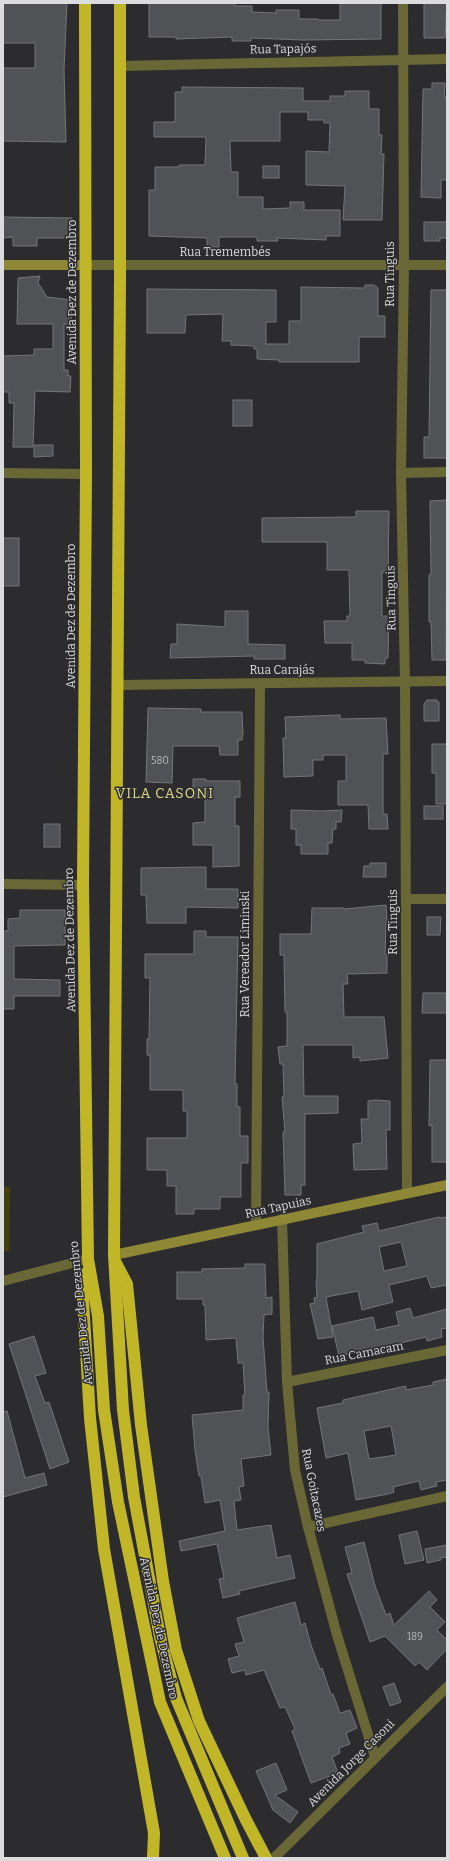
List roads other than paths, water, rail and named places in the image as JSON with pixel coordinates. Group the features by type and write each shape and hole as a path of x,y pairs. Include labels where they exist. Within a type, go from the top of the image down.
{"highway":[{"name":"Avenida Dez de Dezembro","path":"85,3 86,474 83,885 88,1259 98,1316 104,1410 118,1502 150,1659 160,1702 225,1858"},
{"name":"Avenida Dez de Dezembro","path":"120,3 118,685 114,1257 123,1410 134,1497 160,1636 176,1698 243,1858"},
{"path":"114,1257 127,1284 141,1425 163,1581 176,1650 199,1721 246,1820 266,1858"},
{"path":"88,1259 83,1300 90,1418 104,1549 154,1833 153,1858"}],"street":[{"name":"Rua Tinguis","path":"403,3 404,266 401,473 405,682 407,1193"},
{"name":"Rua Tapajós","path":"120,66 447,59"},
{"name":"Rua Tremembés","path":"3,265 447,265"},
{"path":"401,473 447,472"},
{"path":"3,474 86,474"},
{"name":"Rua Carajás","path":"118,685 447,682"},
{"name":"Rua Vereador Liminski","path":"256,1225 260,683"},
{"path":"3,884 83,885"},
{"path":"406,899 447,899"},
{"name":"Rua Tapuias","path":"114,1257 256,1225 447,1185"},
{"name":"Rua Goitacazes","path":"282,1220 287,1382 295,1470 308,1527 337,1635 375,1757"},
{"path":"3,1280 88,1259"},
{"name":"Rua Camacam","path":"287,1382 447,1350"},
{"path":"308,1527 447,1496"},
{"name":"Avenida Jorge Casoni","path":"274,1858 447,1687"}],"district":[{"name":"VILA CASONI","path":"165,793"}]}
